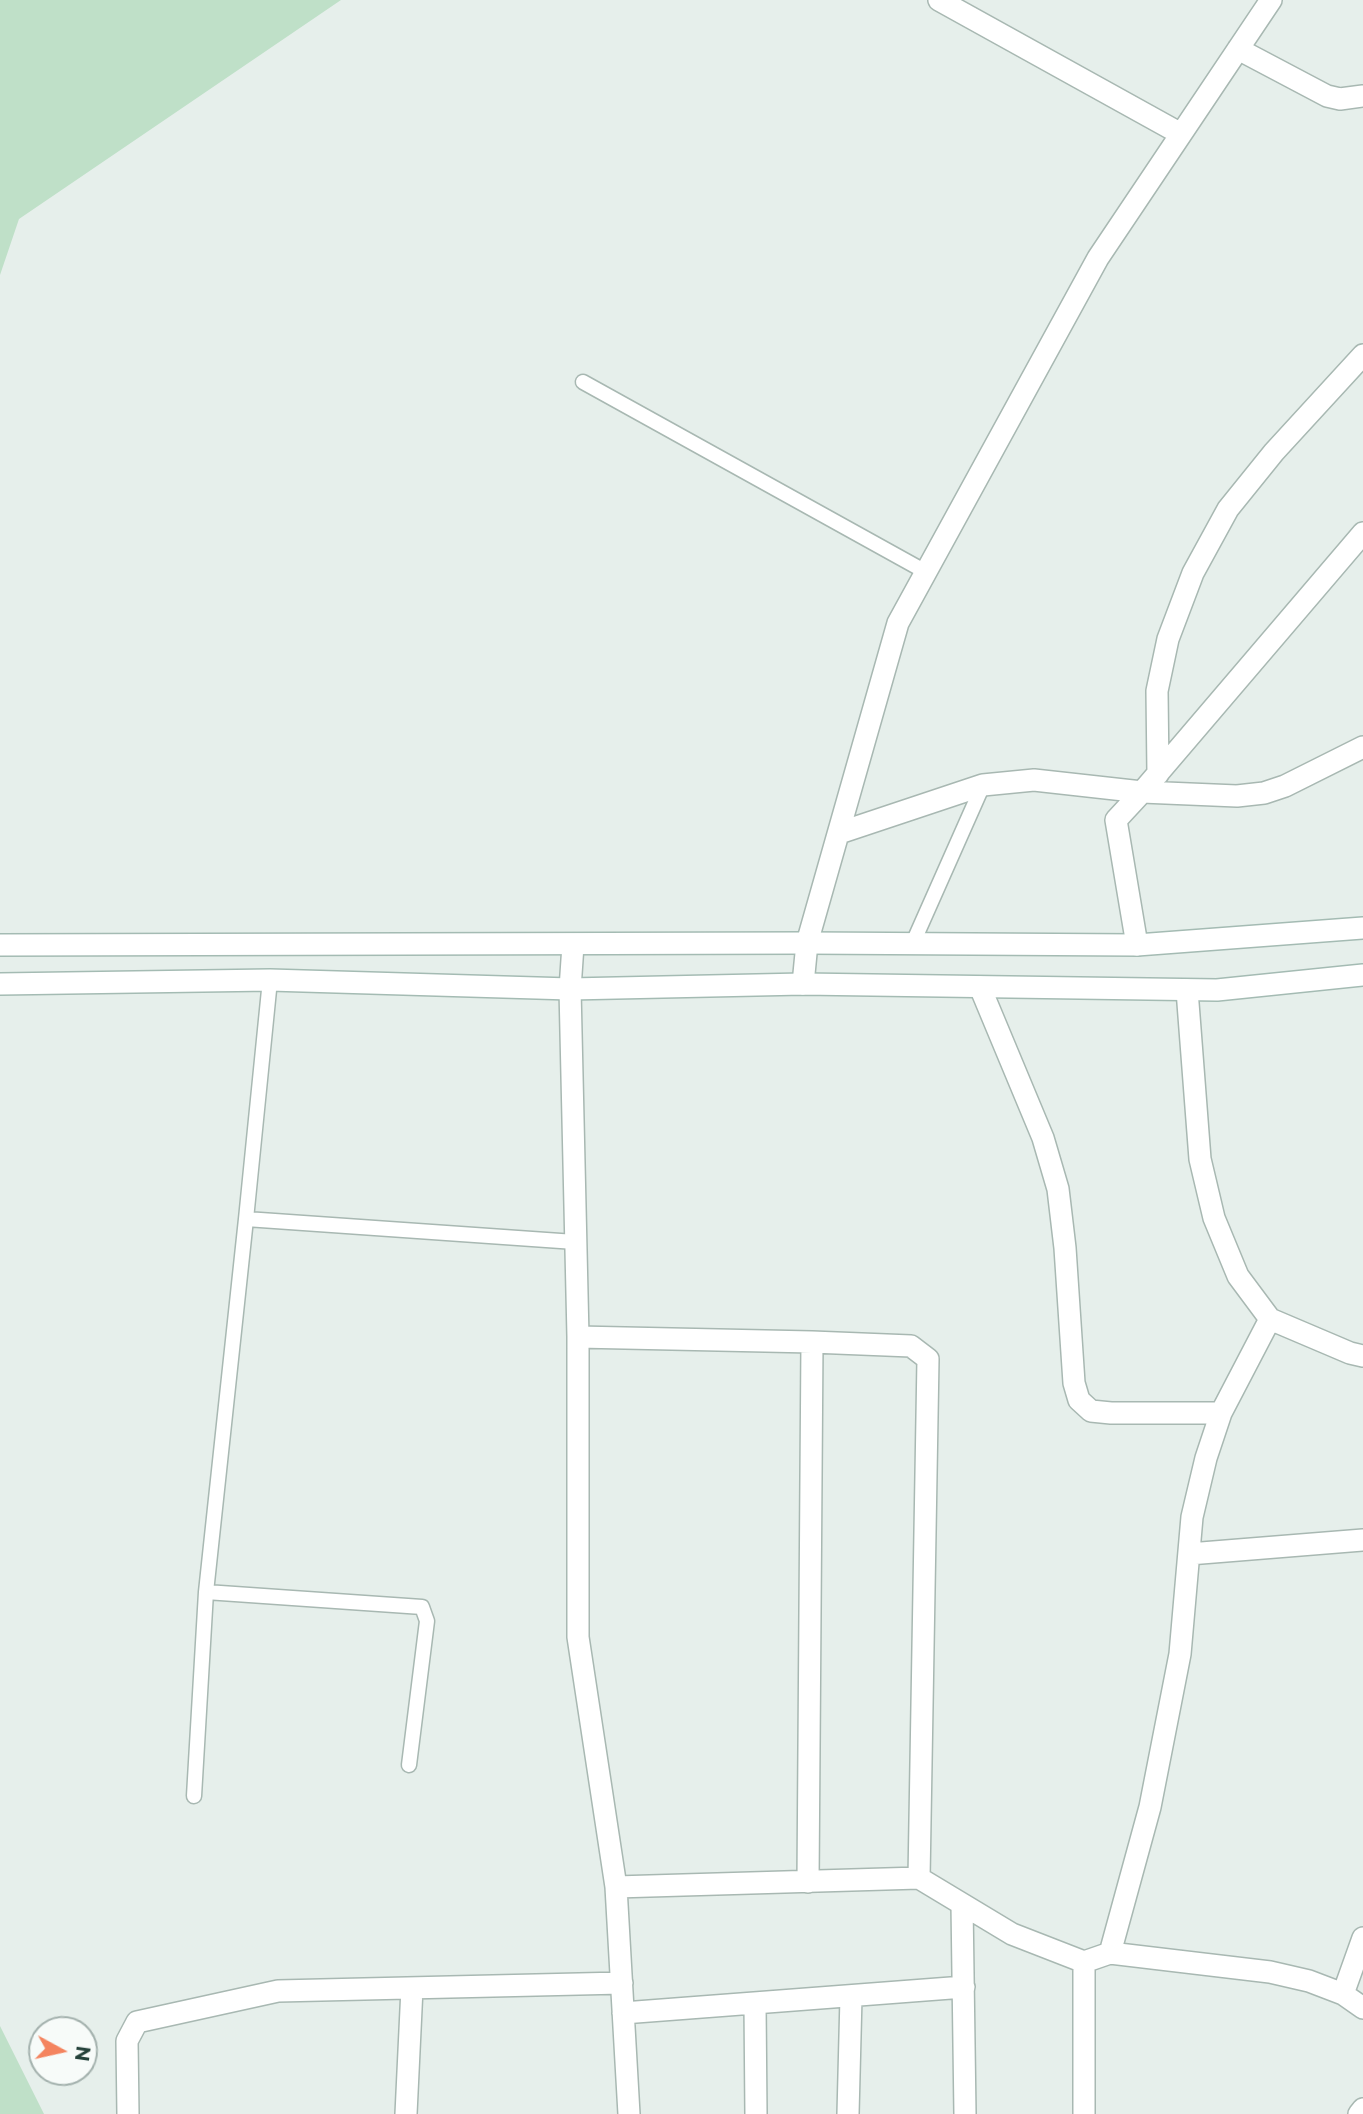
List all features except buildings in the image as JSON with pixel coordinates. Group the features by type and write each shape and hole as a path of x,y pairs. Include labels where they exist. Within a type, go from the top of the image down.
{"street":[{"path":"939,0 1181,134"},
{"path":"803,984 807,943 898,623 1098,258 1271,0"},
{"path":"1238,49 1327,96 1340,99 1363,96"},
{"path":"1157,774 1157,691 1168,639 1193,573 1228,509 1274,452 1363,355"},
{"path":"1137,944 1116,820 1363,533"},
{"path":"839,833 983,785 1034,780 1142,792 1237,796 1264,793 1363,747"},
{"path":"0,945 1137,944 1363,928"},
{"path":"573,944 570,989 578,1337 578,1637 616,1887 629,2114"},
{"path":"0,984 270,980 570,989 803,984 1217,990 1363,975"},
{"path":"980,987 1043,1138 1058,1189 1065,1248 1074,1383 1079,1400 1091,1411 1111,1413 1221,1413"},
{"path":"1187,990 1200,1159 1214,1218 1238,1276 1270,1319 1363,1356"},
{"path":"1110,1953 1150,1807 1180,1654 1195,1505 1206,1458 1221,1413 1270,1319"},
{"path":"578,1337 911,1346 928,1359 919,1878"},
{"path":"808,1882 812,1342"},
{"path":"1189,1554 1363,1540"},
{"path":"616,1887 919,1878 1012,1934 1084,1962 1110,1953 1270,1972 1310,1981 1343,1994 1363,2008"},
{"path":"962,1903 965,2114"},
{"path":"1343,1994 1363,1938"},
{"path":"1084,1962 1084,2114"},
{"path":"128,2114 127,2041 137,2022 278,1992 622,1983"},
{"path":"623,2013 964,1987"},
{"path":"406,2114 412,1989"},
{"path":"848,2114 851,1997"},
{"path":"755,2004 756,2114"},
{"path":"1359,2114 1363,2109"}],"lane":[{"path":"583,382 926,572"},
{"path":"912,945 983,785"},
{"path":"194,1796 206,1592 270,980"},
{"path":"246,1219 575,1242"},
{"path":"206,1592 422,1607 427,1621 410,1765"}],"green space":[{"path":"0,0 341,0 19,219 0,275"},
{"path":"0,2026 44,2114 0,2114"}]}
